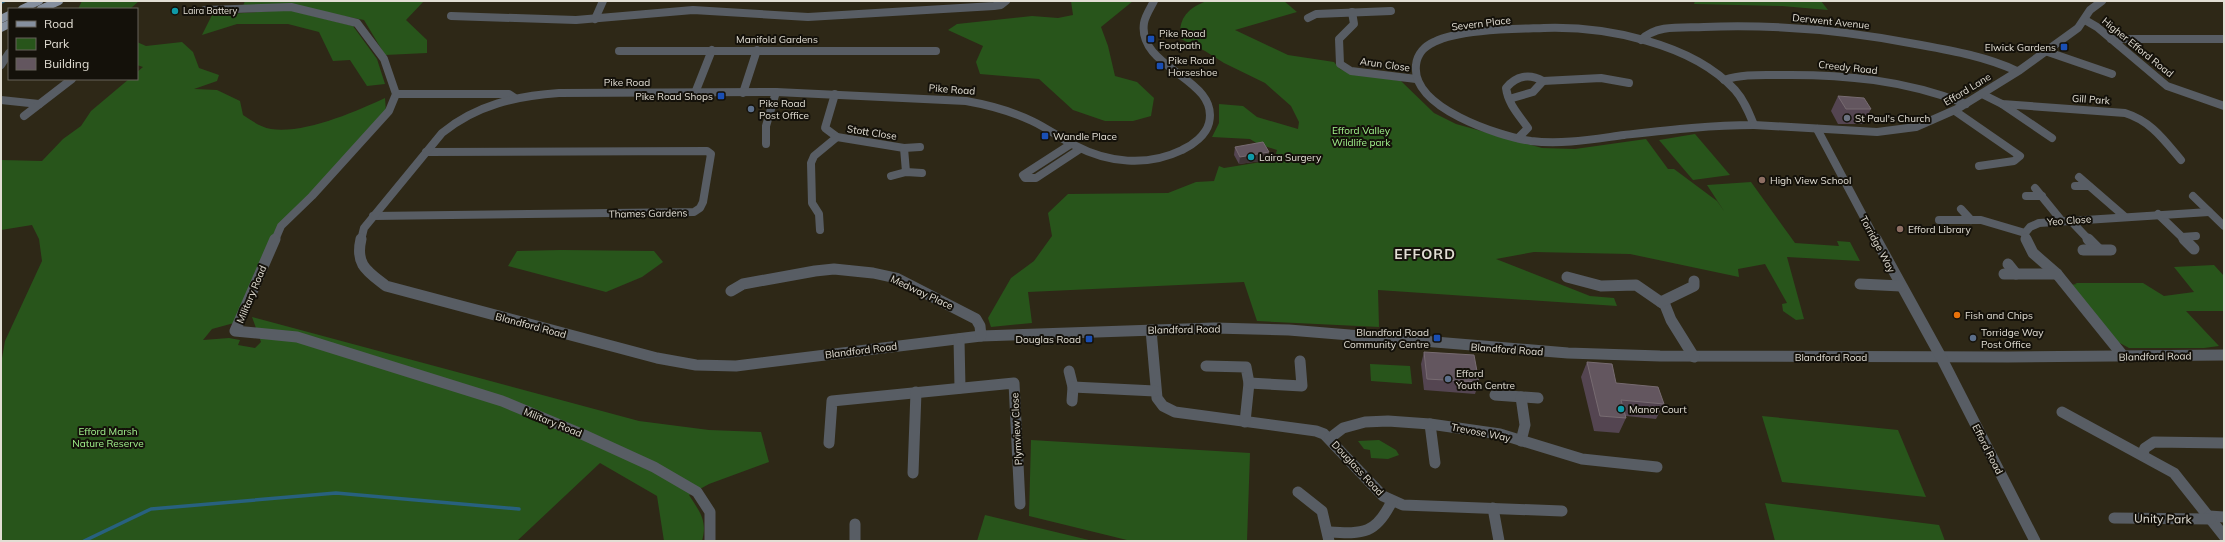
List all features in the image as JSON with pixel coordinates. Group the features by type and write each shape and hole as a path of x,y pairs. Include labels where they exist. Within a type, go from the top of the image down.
{"main road":[{"path":"24,8 39,1"},
{"path":"43,8 59,1"}],"street":[{"path":"227,9 235,1"},
{"path":"595,19 603,1"},
{"path":"451,16 550,20 595,19 693,10 808,17 994,6 1001,5 1006,1"},
{"name":"Pike Road","path":"472,112 514,98 559,93 776,92 980,103 1028,119 1080,149 1104,158 1130,161 1148,160 1174,153 1193,144 1202,135 1211,116 1210,107 1206,98 1198,88 1163,64 1152,52 1146,40 1144,20 1154,1"},
{"name":"Efford Lane","path":"1816,129 1873,132 1896,131 1913,128 1955,111 2018,70 2078,28 2085,20 2090,10 2102,1"},
{"path":"205,10 291,7 358,23 384,59 396,94"},
{"path":"1308,18 1316,14 1391,11"},
{"name":"Arun Close","path":"1352,12 1354,24 1339,39 1340,64 1351,71 1416,79"},
{"name":"Higher Efford Road","path":"2085,20 2111,39 2167,86 2224,106"},
{"name":"Derwent Avenue","path":"1641,40 1650,32 1707,27 1752,26 1828,31 1896,40 1942,49 1987,59 2018,70"},
{"name":"Severn Place","path":"1416,79 1415,62 1421,50 1433,42 1458,35 1524,29 1586,29 1641,40 1664,47 1696,62 1724,80 1741,99 1754,126"},
{"path":"2111,39 2224,39"},
{"path":"695,93 712,50"},
{"path":"743,93 757,50"},
{"name":"Manifold Gardens","path":"619,51 936,51"},
{"path":"2045,51 2112,74"},
{"path":"1,65 8,54"},
{"name":"Creedy Road","path":"1724,80 1739,76 1808,74 1851,76 1914,88 1966,104"},
{"path":"1544,142 1528,128 1509,99 1506,88 1513,80 1528,76 1543,81 1601,78 1630,83"},
{"path":"1416,79 1445,111 1467,122 1518,138 1544,142 1575,142 1704,126 1754,126 1816,129"},
{"path":"24,116 71,80"},
{"path":"1509,99 1526,96 1539,87 1543,81"},
{"path":"766,144 766,126 776,92"},
{"name":"Pike Road","path":"396,94 509,94 514,98"},
{"name":"Military Road","path":"396,94 389,111 312,196 281,226 235,332 297,337 502,401 584,434 654,467 697,492 710,512 710,541"},
{"name":"Stott Close","path":"835,94 825,123 825,128 837,137 904,148 920,147"},
{"name":"Gill Park","path":"1982,94 2002,104 2125,113 2139,117 2150,123 2180,160"},
{"path":"1,100 39,104"},
{"path":"2002,104 2052,138"},
{"path":"1955,111 2020,156 2014,161 1979,166"},
{"name":"Blandford Road","path":"472,112 442,133 364,228 358,252 367,272 386,286 683,364 712,367 736,366 981,336 1151,330 1289,330 1568,353 1694,357 2124,357 2224,355"},
{"path":"1518,138 1528,128"},
{"name":"Torridge Way","path":"1816,129 1901,286 1942,357"},
{"name":"Stott Close","path":"820,230 819,214 812,203 811,164 814,156 837,137"},
{"path":"1071,144 1026,173 1024,175 1025,178 1036,178 1080,149"},
{"name":"Stott Close","path":"904,148 906,172"},
{"name":"Thames Gardens","path":"373,216 694,212 700,208 703,202 711,154 707,151 698,150 426,152"},
{"path":"891,176 906,172 922,173"},
{"path":"2080,177 2088,186 2124,216"},
{"path":"2075,186 2088,186"},
{"path":"2036,188 2065,220 2098,249"},
{"path":"2026,196 2042,196"},
{"path":"2193,196 2224,226"},
{"path":"1962,208 1971,220"},
{"name":"Yeo Close","path":"2025,233 2030,227 2039,223 2065,220 2209,212"},
{"path":"2158,214 2194,249"},
{"path":"1939,220 1981,220 2025,233 2027,244 2033,253 2057,274 2124,357"},
{"path":"2182,237 2196,236"},
{"path":"2083,250 2111,250"},
{"path":"2008,264 2016,274"},
{"name":"Medway Place","path":"731,291 743,284 815,271 834,269 874,273 896,278 976,319 980,326 981,336"},
{"path":"2004,274 2057,274"},
{"path":"1567,277 1595,286 1621,287 1636,284 1665,305 1671,320 1694,357"},
{"path":"1661,302 1694,286 1694,281"},
{"path":"1860,284 1901,286"},
{"path":"1073,387 1104,387 1128,391 1155,391 1151,330"},
{"path":"959,339 960,388"},
{"name":"Efford Road","path":"1942,357 2035,541"},
{"path":"1249,383 1302,386 1300,361"},
{"path":"1206,366 1246,367 1249,383 1245,422"},
{"path":"1069,371 1073,387 1072,401"},
{"name":"Plymview Close","path":"829,443 832,401 1014,383 1020,504"},
{"name":"Douglass Road","path":"1155,391 1157,398 1164,406 1175,412 1316,431 1330,438 1383,496 1403,505 1562,512"},
{"path":"913,474 916,392"},
{"path":"1495,395 1538,398"},
{"path":"1521,441 1525,425 1522,397"},
{"name":"Unity Park","path":"2062,412 2174,473 2224,536"},
{"name":"Trevose Way","path":"1330,438 1343,428 1365,422 1388,421 1430,424 1481,430 1582,459 1657,466"},
{"path":"1430,424 1436,463"},
{"path":"2142,455 2145,448 2154,442 2224,443"},
{"path":"1298,492 1322,511 1329,536 1359,533 1375,528 1384,518 1392,501"},
{"path":"1493,508 1499,541"},
{"name":"Unity Park","path":"2114,518 2210,518 2224,516"},
{"path":"855,524 856,541"}],"green space":[{"path":"82,1 139,1 131,8 78,8"},
{"path":"245,1 424,1 406,20 427,40 427,53 385,55 364,20 287,5 243,6"},
{"path":"1071,1 1133,1 1101,27 1108,46 1115,76 1137,82 1154,98 1151,116 1133,121 1105,121 1073,110 1039,79 980,74 976,62 983,46 948,30 957,24 1032,16 1058,18 1073,15"},
{"name":"Efford Valley Wildlife park","path":"1207,1 1284,1 1297,12 1235,30 1288,55 1334,62 1340,69 1349,73 1401,81 1434,113 1456,124 1542,148 1575,149 1646,139 1668,169 1674,169 1717,201 1724,211 1707,185 1751,182 1795,243 1839,246 1837,241 1850,242 1860,261 1787,257 1804,319 1796,320 1783,311 1782,304 1787,303 1765,264 1738,269 1739,277 1630,254 1534,252 1496,259 1590,296 1614,298 1617,306 1378,290 1379,327 1257,321 1244,282 1028,292 1032,323 991,327 988,318 1011,278 1034,261 1052,236 1048,213 1068,194 1168,193 1196,182 1214,181 1219,166 1224,168 1274,160 1277,150 1258,144 1250,139 1212,137 1219,123 1219,104 1243,106 1257,117 1298,129 1299,122 1291,106 1265,83 1224,63 1205,51 1181,39 1181,25 1186,15 1190,10"},
{"path":"1695,1 1821,1 1828,10 1782,6 1694,4"},
{"path":"289,10 353,26 377,59 385,84 367,86 350,60 333,61 319,32 288,24 237,24 202,35 212,15"},
{"name":"Efford Marsh Nature Reserve","path":"138,42 146,46 182,42 193,52 199,68 219,75 217,81 194,89 217,90 240,101 243,115 253,122 271,129 284,130 299,128 329,121 385,98 386,112 310,194 278,226 234,323 212,329 203,340 229,338 240,340 238,345 255,348 261,342 252,317 639,421 709,430 761,432 769,462 709,484 689,495 702,516 704,534 702,541 664,541 657,496 600,463 517,541 1,541 1,364 5,341 42,261 39,239 32,225 1,230 1,160 42,161 63,139 81,126 91,111 128,80 138,80 138,71 143,67 138,65"},
{"path":"1695,134 1730,175 1693,180 1659,140"},
{"path":"517,251 654,251 663,262 642,277 606,292 508,266"},
{"path":"2214,265 2224,276 2224,311 2186,311 2219,346 2204,348 2129,348 2118,342 2070,285 2077,284 2075,283 2143,283 2164,296 2194,292 2174,267"},
{"path":"1370,364 1410,366 1412,384 1371,381"},
{"path":"1762,416 1898,430 1926,497 1782,482"},
{"path":"1031,440 1250,453 1247,541 1131,541 1029,516"},
{"path":"1379,440 1396,450 1399,455 1388,459 1371,458 1370,450 1364,449 1358,441"},
{"path":"1765,503 1939,525 1945,541 1775,541"},
{"path":"985,515 1093,541 977,541"}],"building":[{"path":"1838,96 1864,98 1871,109 1846,109"},
{"path":"1263,142 1269,152 1240,157 1235,147"},
{"path":"1424,352 1474,355 1479,382 1427,379"},
{"path":"1587,362 1612,364 1616,383 1658,387 1664,404 1621,400 1626,418 1600,416"}],"waterway":[{"path":"1,3 5,1"},
{"path":"84,541 151,509 336,493 519,509"}],"place":[{"name":"Laira Battery","path":"175,11"},
{"name":"Pike Road Footpath","path":"1151,39"},
{"name":"Elwick Gardens","path":"2064,47"},
{"name":"Pike Road Horseshoe","path":"1160,66"},
{"name":"Pike Road Shops","path":"721,96"},
{"name":"Pike Road Post Office","path":"751,109"},
{"name":"St Paul's Church","path":"1847,118"},
{"name":"Wandle Place","path":"1045,136"},
{"name":"Laira Surgery","path":"1251,157"},
{"name":"High View School","path":"1762,180"},
{"name":"Efford Library","path":"1900,229"},
{"name":"Fish and Chips","path":"1957,315"},
{"name":"Blandford Road Community Centre","path":"1437,338"},
{"name":"Torridge Way Post Office","path":"1973,338"},
{"name":"Douglas Road","path":"1089,339"},
{"name":"Efford Youth Centre","path":"1448,379"},
{"name":"Manor Court","path":"1621,409"}],"district":[{"name":"EFFORD","path":"1425,254"}]}
